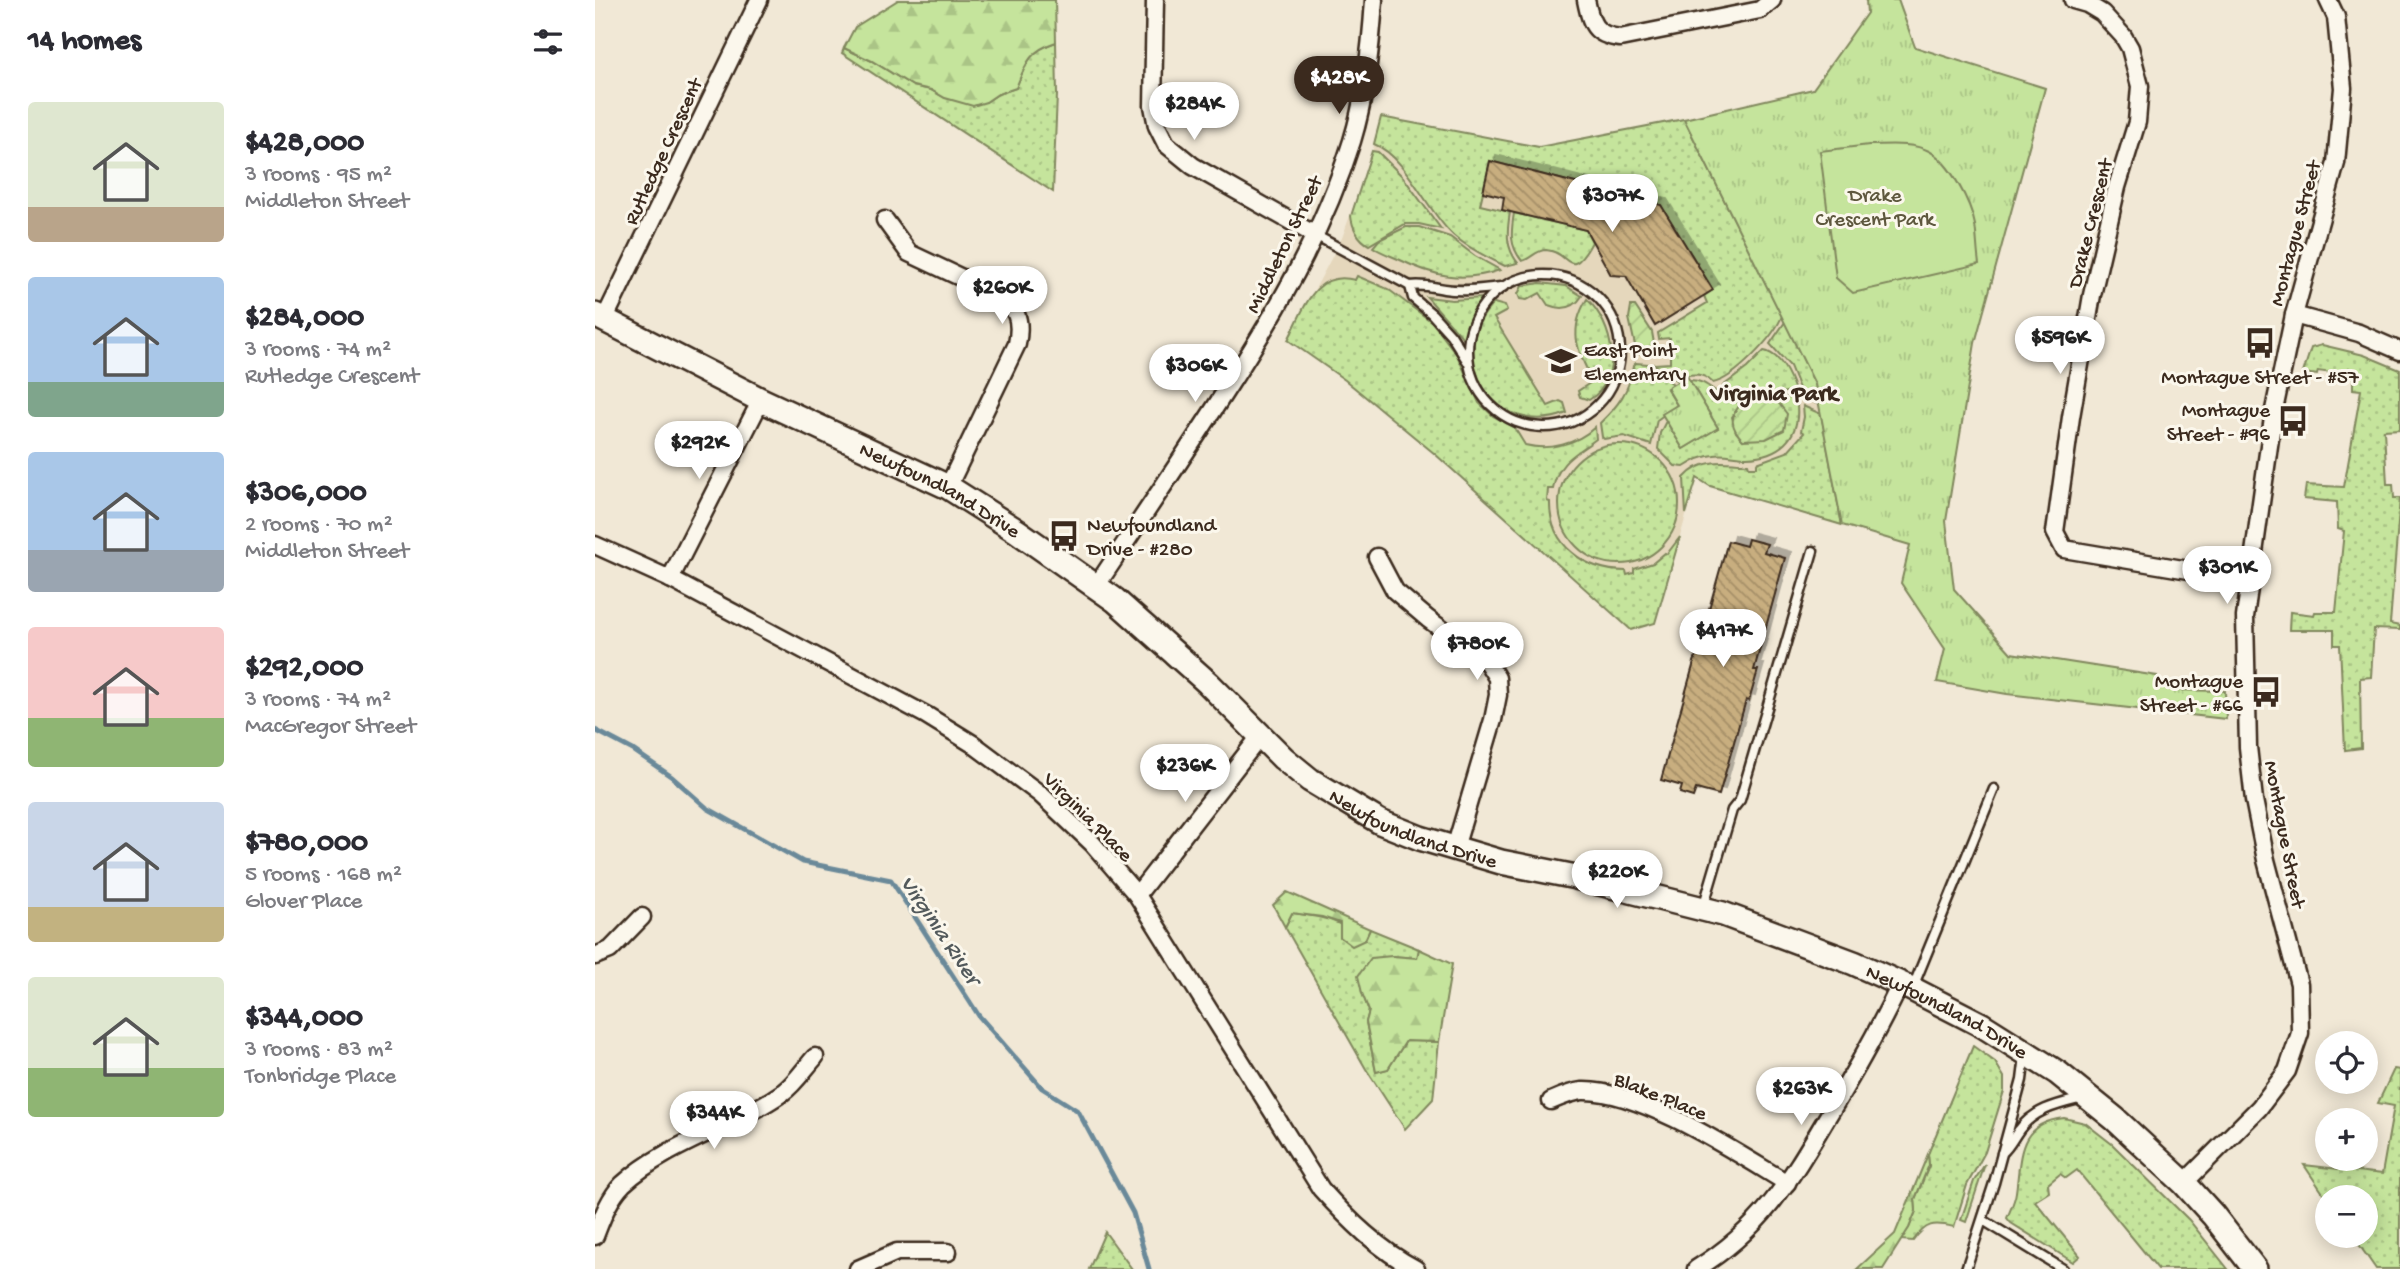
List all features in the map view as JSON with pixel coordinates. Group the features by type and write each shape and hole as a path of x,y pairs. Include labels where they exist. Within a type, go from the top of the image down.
{"street":[{"name":"Rutledge Crescent","path":"599,317 758,0"},
{"path":"1155,0 1153,106 1157,126 1166,144 1193,166 1315,235"},
{"name":"Middleton Street","path":"1097,586 1167,483 1268,324 1315,235 1329,205 1352,139 1368,64 1374,0"},
{"path":"1586,0 1594,27 1604,36 1620,38 1760,10 1772,0"},
{"name":"Drake Crescent","path":"2073,0 2102,13 2127,42 2137,68 2139,104 2137,122 2117,187 2092,295 2055,532 2064,549 2248,580"},
{"name":"Montague Street","path":"2184,1183 2259,1108 2287,1071 2299,1033 2299,985 2253,800 2247,734 2245,617 2248,580 2274,410 2294,315 2336,163 2343,88 2336,18 2328,0"},
{"path":"885,220 909,253 996,293 1009,302 1020,320 1017,344 948,487"},
{"path":"2294,315 2359,333 2400,351"},
{"name":"Newfoundland Drive","path":"599,317 761,400 948,487 1097,586 1182,658 1310,780 1380,822 1501,862 1703,908 1795,940 1906,986 1982,1025 2089,1096 2184,1183 2255,1269"},
{"path":"670,579 761,400"},
{"name":"Virginia Place","path":"595,545 670,579 893,697 1008,768 1066,818 1092,843 1137,895 1321,1189 1370,1239 1416,1269"},
{"path":"1377,557 1395,591 1487,662 1496,678 1498,695 1493,720 1455,848"},
{"path":"1137,895 1261,735"},
{"path":"595,956 610,950 642,917"},
{"path":"1696,1269 1720,1254 1772,1206 1906,986"},
{"path":"595,1236 608,1206 622,1185 672,1152 784,1092 815,1057"},
{"name":"Blake Place","path":"1551,1101 1580,1091 1613,1094 1671,1117 1787,1183"},
{"path":"858,1269 897,1252 948,1252"}],"lane":[{"path":"1315,235 1410,286 1423,284 1464,290 1502,287"},
{"path":"1525,276 1555,276 1570,279 1605,306 1612,316 1622,348 1621,366 1615,380 1596,407 1565,423 1542,428 1518,424 1484,402 1473,383 1468,362 1469,339 1484,306 1502,287 1525,276"},
{"path":"1410,286 1413,298 1451,335 1468,362"},
{"path":"1703,908 1733,810 1740,800 1813,551"},
{"path":"1906,986 1994,789"},
{"path":"1966,1269 2002,1153 2022,1080 2026,1053"},
{"path":"2002,1153 2025,1122 2039,1112 2050,1106 2089,1096"},
{"path":"1983,1220 2063,1269"}],"shaded area":[{"name":"East Point Elementary","path":"1381,117 1539,147 1684,119 1815,384 1842,525 1710,486 1697,478 1655,623 1631,630 1435,454 1345,380 1288,340 1342,238 1371,157"}],"green space":[{"path":"898,0 1055,0 1056,42 1034,54 1016,88 973,106 913,86 872,61 844,48 855,27"},
{"name":"Drake Crescent Park","path":"1866,0 1898,0 1915,47 2045,88 1975,343 1946,521 1954,589 2011,653 2157,676 2160,685 2171,690 2225,691 2226,719 2007,694 1937,682 1945,649 1901,583 1910,545 1842,525 1815,384 1684,119 1813,89 1867,13"},
{"path":"1056,42 1053,192 842,53 844,48 872,61 913,86 931,90 945,98 986,102 998,94 1016,88 1034,54"},
{"path":"1381,117 1539,147 1684,119 1782,316 1778,325 1742,366 1722,380 1713,383 1704,376 1695,374 1676,380 1654,364 1670,363 1670,338 1659,339 1658,333 1707,303 1704,296 1713,290 1661,205 1490,161 1480,205 1510,212 1509,245 1518,263 1505,266 1484,256 1453,235 1397,160 1374,144"},
{"path":"1869,145 1915,146 1937,156 1952,173 1973,216 1979,264 1853,293 1836,278 1820,151"},
{"path":"1372,151 1378,152 1403,177 1441,229 1405,224 1369,245 1359,236 1351,216"},
{"path":"1514,213 1586,230 1592,242 1574,263 1546,250 1522,261 1512,238"},
{"path":"1406,227 1419,227 1450,237 1500,270 1473,276 1448,276 1423,270 1373,247 1379,240"},
{"path":"1357,276 1388,289 1432,322 1457,355 1479,403 1493,416 1514,427 1525,445 1562,445 1580,438 1595,427 1596,439 1564,464 1553,489 1548,489 1547,501 1550,502 1551,517 1563,543 1572,553 1597,566 1626,571 1627,575 1667,554 1680,537 1655,623 1631,630 1435,454 1345,380 1288,340 1305,305 1320,286 1341,278 1355,280"},
{"path":"1540,283 1566,286 1582,296 1575,304 1562,308 1548,305 1540,293 1527,300 1520,299 1518,294 1522,286"},
{"path":"1427,297 1452,300 1482,298 1482,301 1463,338"},
{"path":"1587,299 1603,322 1611,351 1608,378 1589,400 1580,397 1578,391 1593,381 1579,350 1576,331"},
{"path":"1494,303 1505,306 1507,311 1494,318 1548,406 1560,401 1564,403 1567,413 1541,419 1518,415 1499,404 1484,388 1475,368 1473,346 1479,324"},
{"path":"1631,306 1635,306 1652,332 1655,349 1651,354 1638,354 1636,350 1629,318"},
{"path":"1785,322 1815,384 1819,405 1802,396 1790,366 1770,344"},
{"path":"2322,345 2364,355 2400,370 2400,429 2384,430 2387,484 2393,484 2394,498 2400,498 2390,624 2400,626 2400,630 2374,629 2371,677 2360,678 2361,748 2345,750 2340,645 2334,645 2334,630 2289,630 2290,612 2314,615 2315,612 2336,612 2344,531 2338,529 2337,502 2304,499 2306,485 2344,487 2361,390 2353,389 2353,376 2318,371 2317,375 2303,373 2311,348"},
{"path":"1764,351 1780,361 1795,391 1743,397 1724,391 1723,386"},
{"path":"1636,363 1648,364 1673,384 1667,389 1677,405 1657,420 1651,445 1624,436 1602,437 1600,423 1622,397"},
{"path":"1687,376 1718,428 1683,449 1662,414 1677,405 1667,388"},
{"path":"1689,380 1703,383 1727,398 1742,403 1732,417 1736,432 1743,440 1777,401 1773,399 1783,396 1791,398 1797,406 1797,418 1791,436 1777,449 1758,456 1722,454 1706,456 1684,467 1675,466 1658,449 1660,433 1666,421 1683,449 1718,428"},
{"path":"1773,399 1787,414 1784,430 1766,439 1743,440 1734,426 1735,412 1742,403"},
{"path":"1803,406 1821,414 1842,525 1710,486 1697,478 1686,514 1684,478 1705,464 1722,462 1757,467 1757,463 1787,452 1804,433 1801,431"},
{"path":"1619,444 1642,448 1662,461 1675,481 1679,504 1675,527 1662,547 1642,560 1619,564 1596,560 1576,547 1563,527 1559,504 1563,481 1576,461 1596,448"},
{"path":"1287,892 1370,929 1365,940 1352,946 1340,937 1340,923 1322,917 1292,913 1285,927 1273,905"},
{"path":"1292,913 1331,920 1365,940 1370,929 1419,949 1418,958 1392,956 1362,993 1369,1011 1366,1022 1376,1072 1388,1069 1406,1041 1439,1042 1433,1099 1405,1129 1366,1069 1285,927"},
{"path":"1419,949 1452,964 1439,1042 1406,1041 1388,1069 1376,1072 1366,1022 1369,1011 1358,976 1371,958 1417,958"},
{"path":"1973,1046 1995,1062 2004,1077 2004,1091 1985,1152 1967,1185 1954,1227 1931,1225 1913,1241 1900,1240 1916,1211 1915,1199 1929,1166 1928,1154"},
{"path":"2394,1069 2400,1070 2400,1269 2376,1269 2361,1248 2378,1248 2378,1185 2318,1185 2304,1165 2315,1166 2315,1171 2382,1174 2394,1106 2378,1103"},
{"path":"2064,1118 2085,1123 2112,1144 2189,1220 2228,1269 2158,1269 2077,1170 2066,1178 2060,1174 2048,1184 2049,1192 2035,1201 2080,1256 2073,1262 2011,1223 2007,1218 2015,1195 2021,1155 2029,1134 2049,1121"},
{"path":"1928,1154 1929,1165 1915,1199 1916,1211 1909,1228 1883,1269 1857,1269 1895,1234"},
{"path":"1985,1164 1966,1222 1961,1220 1974,1181"},
{"path":"1105,1232 1132,1269 1089,1269"}],"building":[{"name":"East Point Elementary","path":"1490,161 1661,205 1713,290 1655,326 1626,276 1611,275 1586,230 1502,210 1504,197 1483,192"},
{"path":"1748,539 1767,544 1764,552 1785,558 1754,670 1758,670 1749,701 1746,700 1719,795 1696,789 1693,797 1680,793 1682,786 1661,780 1728,541 1746,546"}],"waterway":[{"name":"Virginia River","path":"595,730 633,750 672,777 707,808 803,862 891,880 979,1016 1042,1088 1078,1111 1133,1213 1149,1269"}],"place":[{"name":"Montague Street - #57","path":"2260,343"},
{"name":"East Point Elementary","path":"1561,361"},
{"name":"Montague Street - #96","path":"2293,421"},
{"name":"Newfoundland Drive - #280","path":"1064,536"},
{"name":"Montague Street - #66","path":"2266,692"}],"district":[{"name":"Virginia Park","path":"1774,392"}]}
